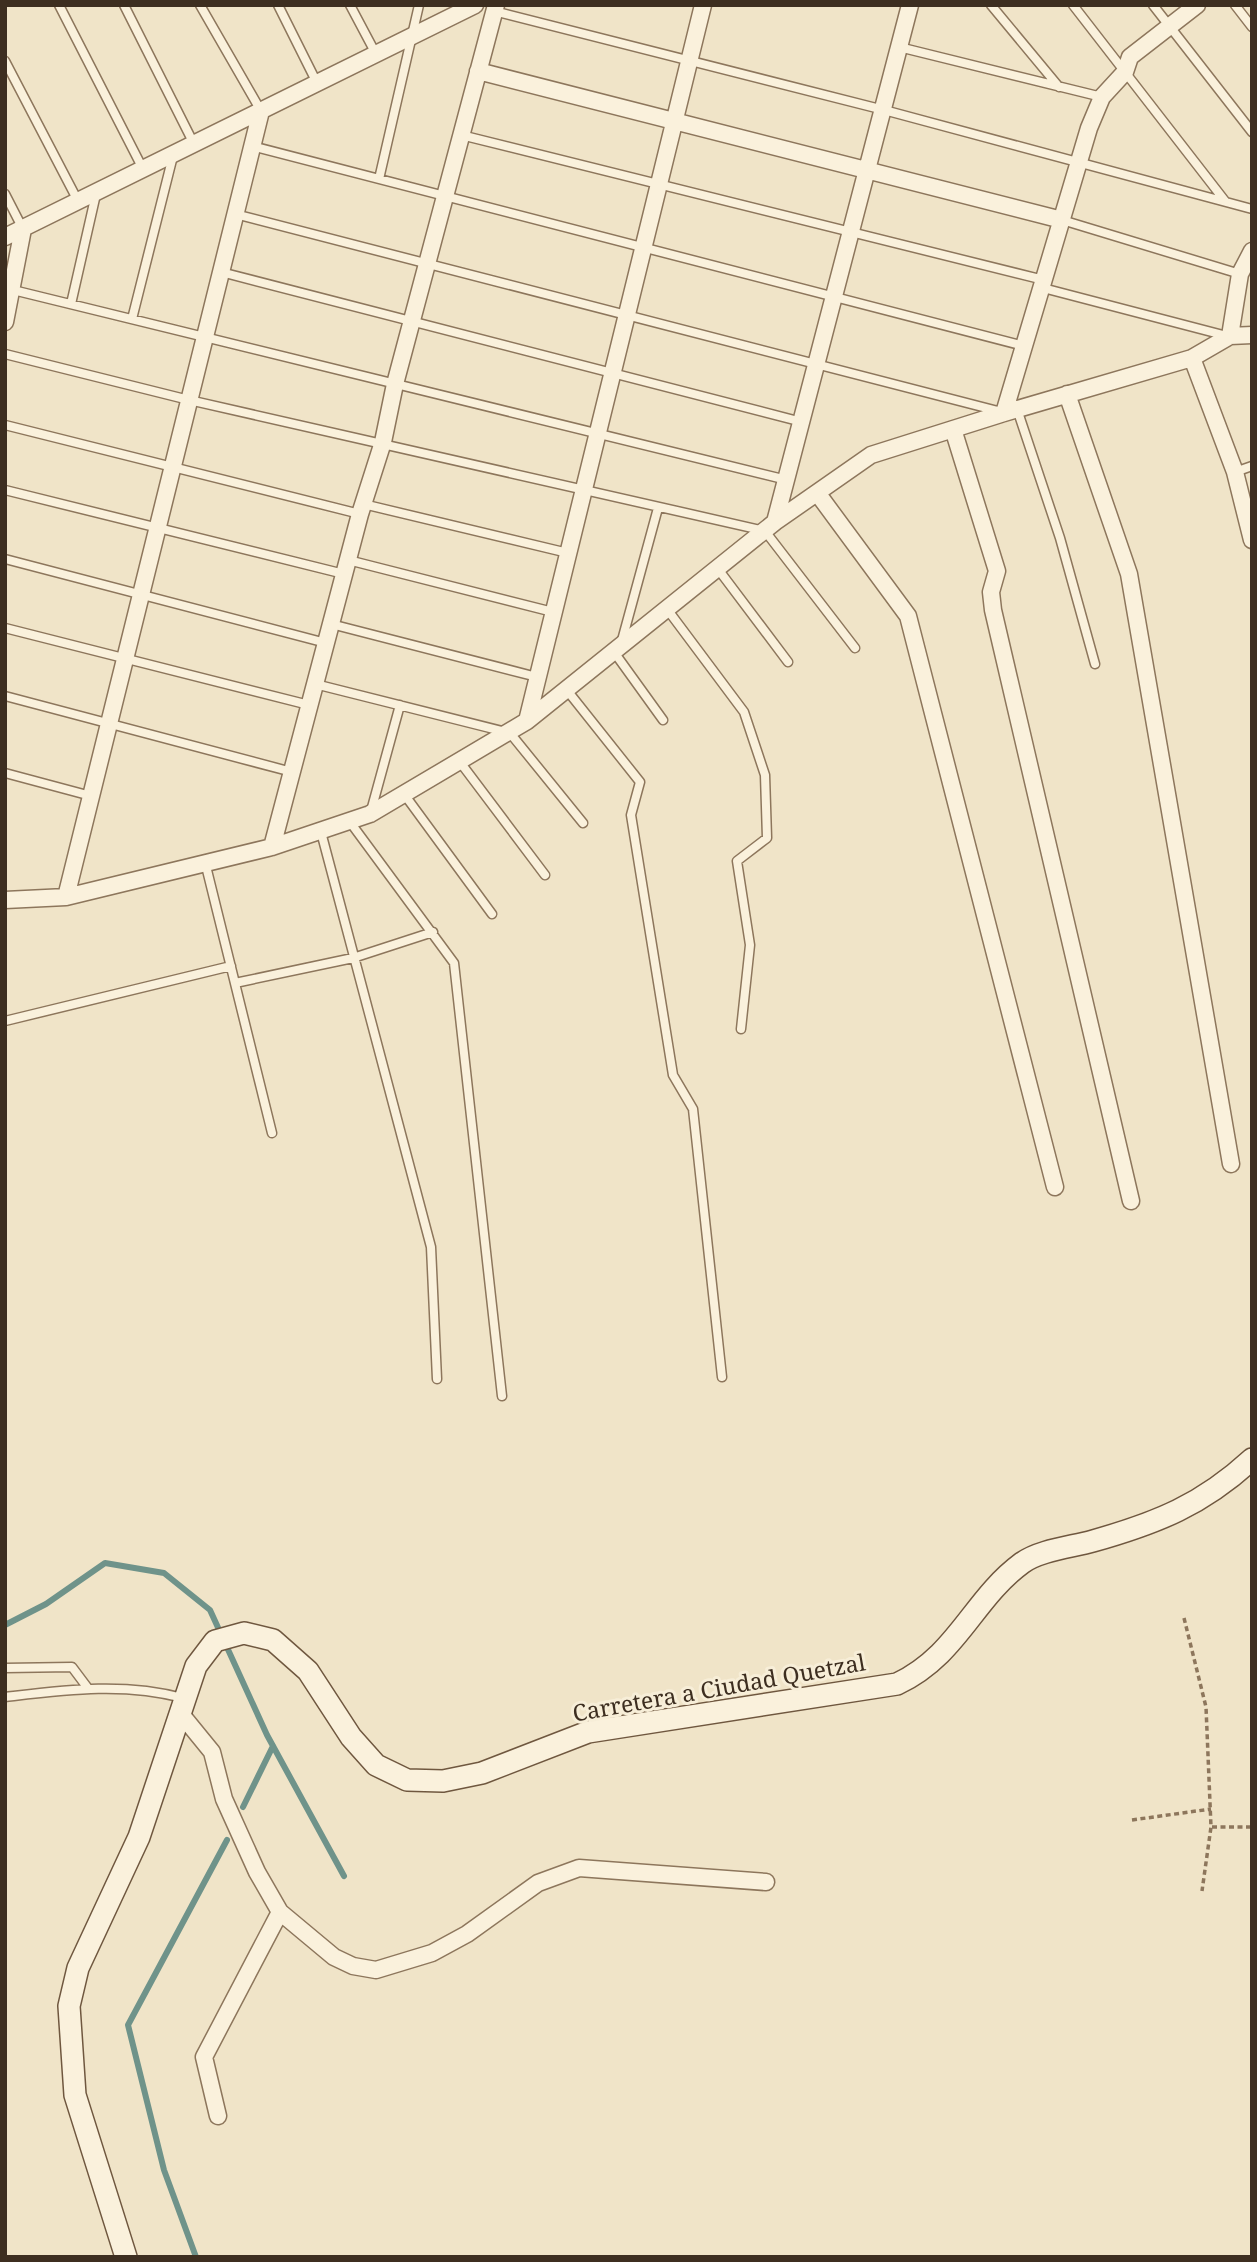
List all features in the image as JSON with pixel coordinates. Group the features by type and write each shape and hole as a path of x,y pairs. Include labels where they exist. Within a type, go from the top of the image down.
{"main road":[{"name":"Carretera a Ciudad Quetzal","path":"126,2257 75,2095 69,2006 78,1968 139,1837 200,1657 215,1641 244,1633 273,1640 308,1671 351,1737 376,1765 407,1780 443,1781 482,1773 588,1732 897,1684 916,1675 947,1650 992,1591 1026,1560 1148,1526 1211,1494 1252,1459"}],"street":[{"path":"5,237 475,5"},
{"path":"527,721 702,5"},
{"path":"770,527 787,480 910,5"},
{"path":"1010,411 1024,346 1102,97 1125,72 1130,57 1197,5"},
{"path":"272,847 346,567 383,442 411,321 495,8"},
{"path":"478,71 674,120 868,173 1062,220"},
{"path":"66,897 261,111"},
{"path":"5,322 23,229"},
{"path":"1230,336 1240,274 1252,251"},
{"path":"5,900 66,897 272,847 370,814 527,721 770,527 872,455 1192,358 1230,336 1252,335"},
{"path":"1192,358 1235,472 1250,519 1252,540"},
{"path":"1067,394 1129,574 1231,1164"},
{"path":"953,429 998,571 991,592 993,610 1131,1200"},
{"path":"818,494 908,616 1055,1187"},
{"path":"183,1706 212,1752 224,1798 257,1872 280,1912 334,1957 353,1966 376,1970 432,1953 467,1934 538,1883 579,1868 766,1881"},
{"path":"218,2116 204,2057 280,1912"}],"lane":[{"path":"59,5 143,169"},
{"path":"124,5 194,144"},
{"path":"200,5 261,111"},
{"path":"278,5 317,83"},
{"path":"350,5 376,54"},
{"path":"379,179 419,5"},
{"path":"991,5 1059,88"},
{"path":"1073,5 1225,201"},
{"path":"1153,5 1252,132"},
{"path":"1235,5 1252,27"},
{"path":"495,8 689,61 1080,161 1252,209"},
{"path":"900,47 1102,97"},
{"path":"5,61 78,201"},
{"path":"461,135 851,232 1230,336"},
{"path":"252,146 1024,346"},
{"path":"131,319 173,156"},
{"path":"71,304 96,192"},
{"path":"5,194 23,229"},
{"path":"235,214 1010,411 1060,538 1095,664"},
{"path":"1062,220 1240,274"},
{"path":"221,272 802,422"},
{"path":"13,290 787,480"},
{"path":"5,354 189,400 383,442 658,508 770,527 855,648"},
{"path":"5,425 172,467 568,553"},
{"path":"1235,472 1252,466"},
{"path":"5,491 157,528 554,612"},
{"path":"658,508 617,649 663,720"},
{"path":"5,559 326,643"},
{"path":"718,569 788,662"},
{"path":"667,609 744,712 765,775 767,838 737,861 750,945 741,1029"},
{"path":"331,624 537,677"},
{"path":"5,628 309,705"},
{"path":"315,684 510,733 583,823"},
{"path":"566,689 640,782 631,815 673,1075 693,1109 722,1377"},
{"path":"5,696 292,772"},
{"path":"370,814 400,705"},
{"path":"460,762 545,875"},
{"path":"5,773 91,796"},
{"path":"404,794 492,914"},
{"path":"350,822 454,962 502,1396"},
{"path":"321,832 431,1247 437,1379"},
{"path":"205,862 272,1133"},
{"path":"235,982 353,958 433,932"},
{"path":"5,1021 231,966"},
{"path":"5,1668 72,1667 87,1687"},
{"path":"5,1697 87,1687 146,1689 183,1706"}],"path":[{"path":"1184,1618 1206,1707 1211,1826 1202,1891"},
{"path":"1132,1820 1211,1809"},
{"path":"1211,1826 1252,1828"}],"waterway":[{"path":"5,1625 46,1604 105,1563 164,1573 210,1610 267,1735 344,1876"},
{"path":"243,1807 273,1746"},
{"path":"196,2257 164,2170 128,2025 227,1840"}]}
